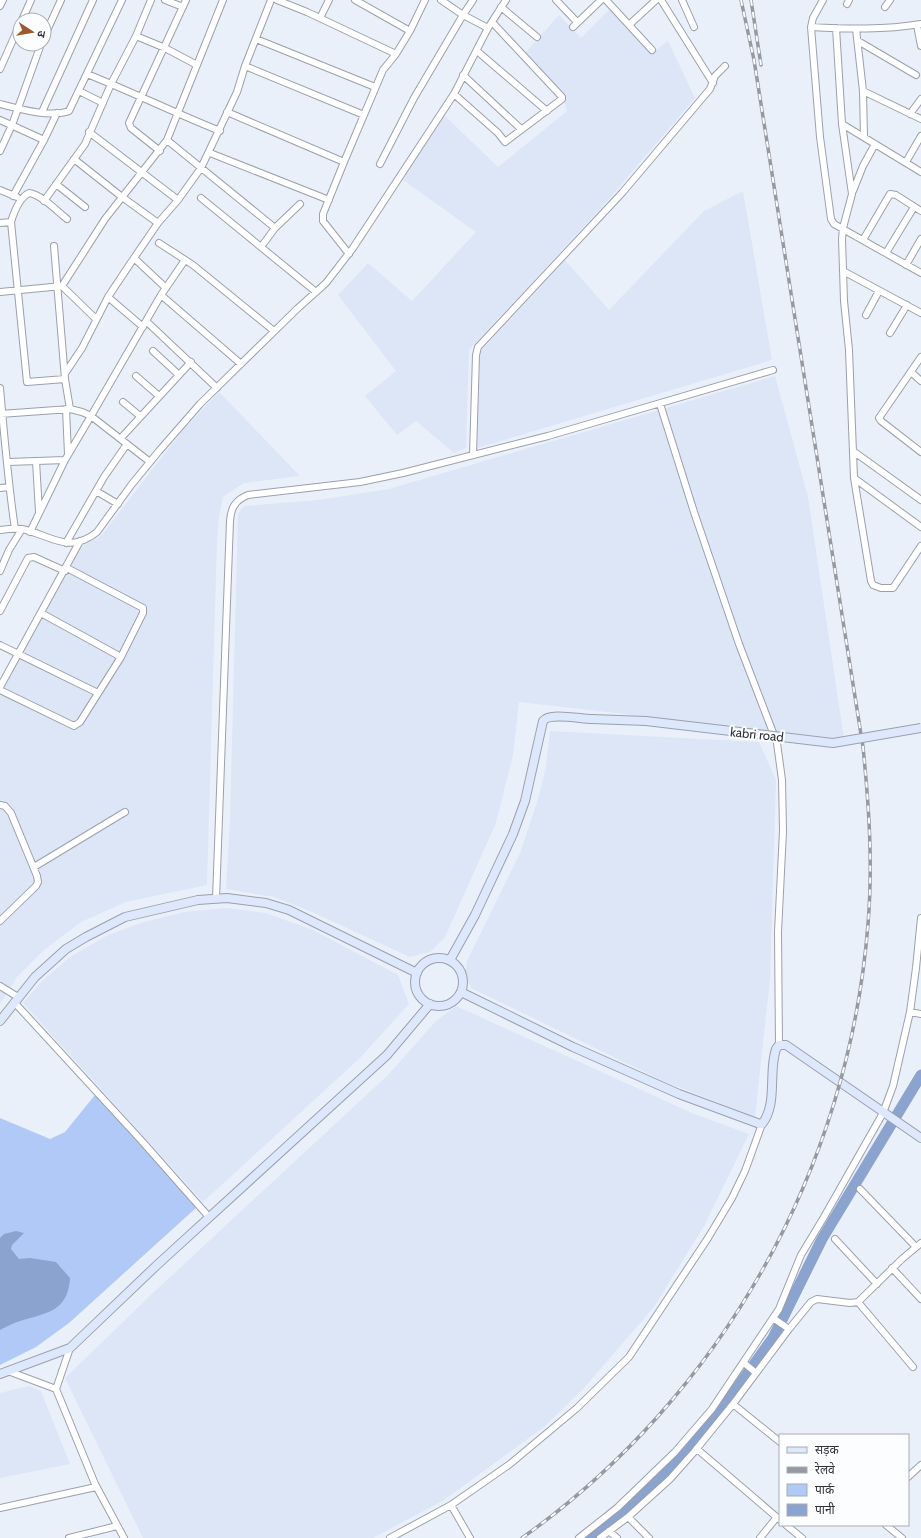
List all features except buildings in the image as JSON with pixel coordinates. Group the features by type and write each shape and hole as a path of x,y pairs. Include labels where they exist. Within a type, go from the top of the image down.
{"street":[{"path":"0,6 3,0"},
{"path":"26,12 31,0"},
{"path":"52,18 61,0"},
{"path":"42,112 93,0"},
{"path":"0,104 42,112 57,113 69,111 122,0"},
{"path":"44,201 74,158 83,148 136,36 151,0"},
{"path":"166,0 183,7"},
{"path":"160,151 129,125 186,0"},
{"path":"60,286 105,219 160,151 167,140 223,0"},
{"path":"66,372 82,348 108,297 134,258 158,223 178,200 202,168 237,92 245,66 271,0"},
{"path":"277,0 320,18 396,54"},
{"path":"320,18 329,0"},
{"path":"355,0 410,31"},
{"path":"349,254 323,220 323,214 375,87 387,64 396,54 410,31 425,0"},
{"path":"442,0 488,28"},
{"path":"380,164 414,98 463,14 473,0"},
{"path":"0,530 19,529 51,540 66,543 80,542 97,532 171,436 241,364 326,283 349,254 454,94 488,28 506,0"},
{"path":"556,0 575,25 601,0"},
{"path":"606,0 652,50"},
{"path":"629,25 656,0"},
{"path":"661,0 713,83"},
{"path":"682,0 694,28"},
{"path":"823,0 813,18 811,27 820,137 831,219 834,224 921,273"},
{"path":"885,7 890,0"},
{"path":"501,7 537,37"},
{"path":"454,94 498,133 504,142 507,142 521,129 562,99 562,97 492,22"},
{"path":"811,27 856,29 897,28 919,25 921,46"},
{"path":"836,28 842,124 852,194"},
{"path":"856,29 862,91 864,137"},
{"path":"136,36 165,48 197,65"},
{"path":"256,39 375,87"},
{"path":"858,41 916,75"},
{"path":"0,69 12,42"},
{"path":"477,51 547,111"},
{"path":"0,151 12,125 38,52"},
{"path":"245,66 364,115"},
{"path":"473,455 476,355 478,347 622,193 710,89 715,76 725,66"},
{"path":"87,74 177,114 220,131"},
{"path":"463,75 521,129"},
{"path":"79,91 103,103"},
{"path":"862,91 921,119"},
{"path":"910,114 921,99"},
{"path":"227,112 344,162"},
{"path":"13,196 57,113"},
{"path":"0,120 44,140"},
{"path":"842,124 921,172"},
{"path":"90,132 178,200"},
{"path":"906,162 921,136"},
{"path":"167,140 275,228"},
{"path":"875,144 856,182 843,228 844,301 849,350 854,478 871,581 873,585 877,588 893,588 921,546"},
{"path":"210,153 329,200"},
{"path":"74,158 122,197 158,223"},
{"path":"56,184 86,207"},
{"path":"0,190 21,199"},
{"path":"66,379 27,382 11,222 21,199 26,194 32,193 67,219"},
{"path":"863,240 890,194 896,195 921,211"},
{"path":"201,198 316,292"},
{"path":"260,247 275,228 300,204"},
{"path":"886,253 914,207"},
{"path":"0,223 11,222"},
{"path":"906,265 921,239"},
{"path":"159,243 185,260 274,332"},
{"path":"54,246 60,286 66,372 68,454"},
{"path":"134,258 166,288"},
{"path":"30,532 68,454 161,295 185,260"},
{"path":"843,271 921,313"},
{"path":"0,292 60,286 96,319"},
{"path":"866,315 879,291"},
{"path":"161,295 241,364"},
{"path":"108,297 143,327"},
{"path":"890,333 907,305"},
{"path":"146,321 217,388"},
{"path":"153,350 180,375"},
{"path":"921,358 879,418 880,421 921,452"},
{"path":"121,438 191,362"},
{"path":"216,899 230,521 232,508 238,501 248,495 360,482 403,473 548,436 773,370"},
{"path":"911,372 921,380"},
{"path":"136,376 159,396"},
{"path":"0,388 3,447 8,462 9,487 19,529 0,571"},
{"path":"123,402 140,416"},
{"path":"390,1538 451,1505 510,1464 578,1408 629,1357 708,1238 732,1198 748,1164 770,1106 775,1053 780,1045 778,932 783,830 782,780 777,743 737,638 694,512 660,404"},
{"path":"1,414 68,409 82,412 91,416 121,438 150,462"},
{"path":"66,543 96,490 127,444"},
{"path":"853,451 921,500"},
{"path":"8,462 65,460"},
{"path":"36,461 39,514"},
{"path":"854,478 921,527"},
{"path":"0,488 9,487"},
{"path":"96,490 118,504"},
{"path":"0,611 28,558 34,557 66,570 143,608 143,613 120,657 80,722 74,726 0,688 66,570 80,542"},
{"path":"41,613 120,657"},
{"path":"0,645 98,693"},
{"name":"kabri road","path":"450,960 475,915 513,834 525,801 544,719 551,716 592,720 646,721 833,743 921,728"},
{"path":"0,805 5,806 11,813 38,879 36,886 0,921"},
{"path":"34,867 125,812"},
{"path":"0,1022 34,977 66,949 125,917 198,900 227,898 258,902 289,910 417,973"},
{"path":"578,1538 616,1508 675,1452 712,1409 779,1309 801,1255 885,1114 910,1012 921,918"},
{"path":"439,958 450,960 462,973 463,981 461,992 456,999 448,1004 440,1006 430,1004 422,998 417,991 417,973 422,965 431,960 439,958"},
{"path":"0,986 16,1000 209,1217"},
{"path":"461,992 573,1047 679,1094 762,1124"},
{"path":"4,1373 70,1348 157,1265 387,1055 430,1004"},
{"path":"910,1012 921,1014"},
{"path":"780,1045 789,1047 921,1138"},
{"path":"600,1538 628,1517 670,1479 708,1436 789,1329 814,1300 822,1299 850,1303 858,1302 892,1268 918,1245 860,1189"},
{"path":"835,1239 877,1284"},
{"path":"892,1268 921,1299"},
{"path":"858,1302 913,1367"},
{"path":"773,1318 789,1329"},
{"path":"70,1348 56,1389 96,1487 124,1538"},
{"path":"744,1363 756,1373"},
{"path":"4,1373 56,1389"},
{"path":"733,1404 779,1441"},
{"path":"696,1428 708,1436"},
{"path":"696,1450 778,1518 760,1538"},
{"path":"909,1476 921,1465"},
{"path":"0,1508 96,1487"},
{"path":"451,1505 470,1538"},
{"path":"628,1517 649,1538"},
{"path":"69,1538 117,1526"},
{"path":"787,1526 800,1537"},
{"path":"887,1526 902,1538"},
{"path":"610,1531 617,1538"}],"shaded area":[{"path":"610,9 652,53 668,41 695,98 603,206 469,350 466,448 454,453 416,421 397,435 365,396 396,371 338,295 368,263 412,301 476,232 403,180 442,113 498,167 567,111 564,98 524,54 559,15 581,38"},
{"path":"743,191 772,360 477,448 480,352 565,260 609,310 704,211"},
{"path":"775,376 808,497 844,739 519,702 513,755 496,823 445,937 430,952 410,957 312,912 274,897 226,889 230,820 238,514 244,506 318,500 389,489"},
{"path":"219,392 300,476 244,483 223,497 219,517 217,541 207,885 126,902 81,922 44,950 17,977 0,1004 0,693 81,547 101,536 182,431"},
{"path":"550,731 759,742 776,780 770,979 755,1117 661,1080 471,988 465,974 467,961 520,853 538,799 546,767"},
{"path":"227,908 266,913 313,930 398,975 409,1004 360,1058 203,1202 23,1003 42,981 70,957 108,935 141,923 184,912"},
{"path":"456,1006 692,1113 749,1134 704,1226 654,1307 584,1388 544,1427 444,1500 373,1538 143,1538 65,1378 155,1291 388,1075 436,1021"},
{"path":"29,1386 41,1391 70,1464 0,1478 0,1393"}],"green space":[{"path":"95,1095 197,1207 69,1323 36,1347 0,1365 0,1118 50,1139 65,1132"}],"water":[{"path":"16,1231 24,1233 12,1245 11,1249 19,1259 30,1258 56,1262 70,1278 65,1299 59,1305 45,1314 15,1323 0,1330 0,1238 4,1234"}],"waterway":[{"path":"588,1538 641,1495 675,1462 721,1410 773,1338 822,1239 921,1075"}],"railway":[{"path":"522,1538 594,1481 658,1416 714,1346 763,1269 803,1188 834,1103 856,1015 868,924 870,879 869,813 863,747 754,60 741,0"},
{"path":"751,0 761,65"}]}
